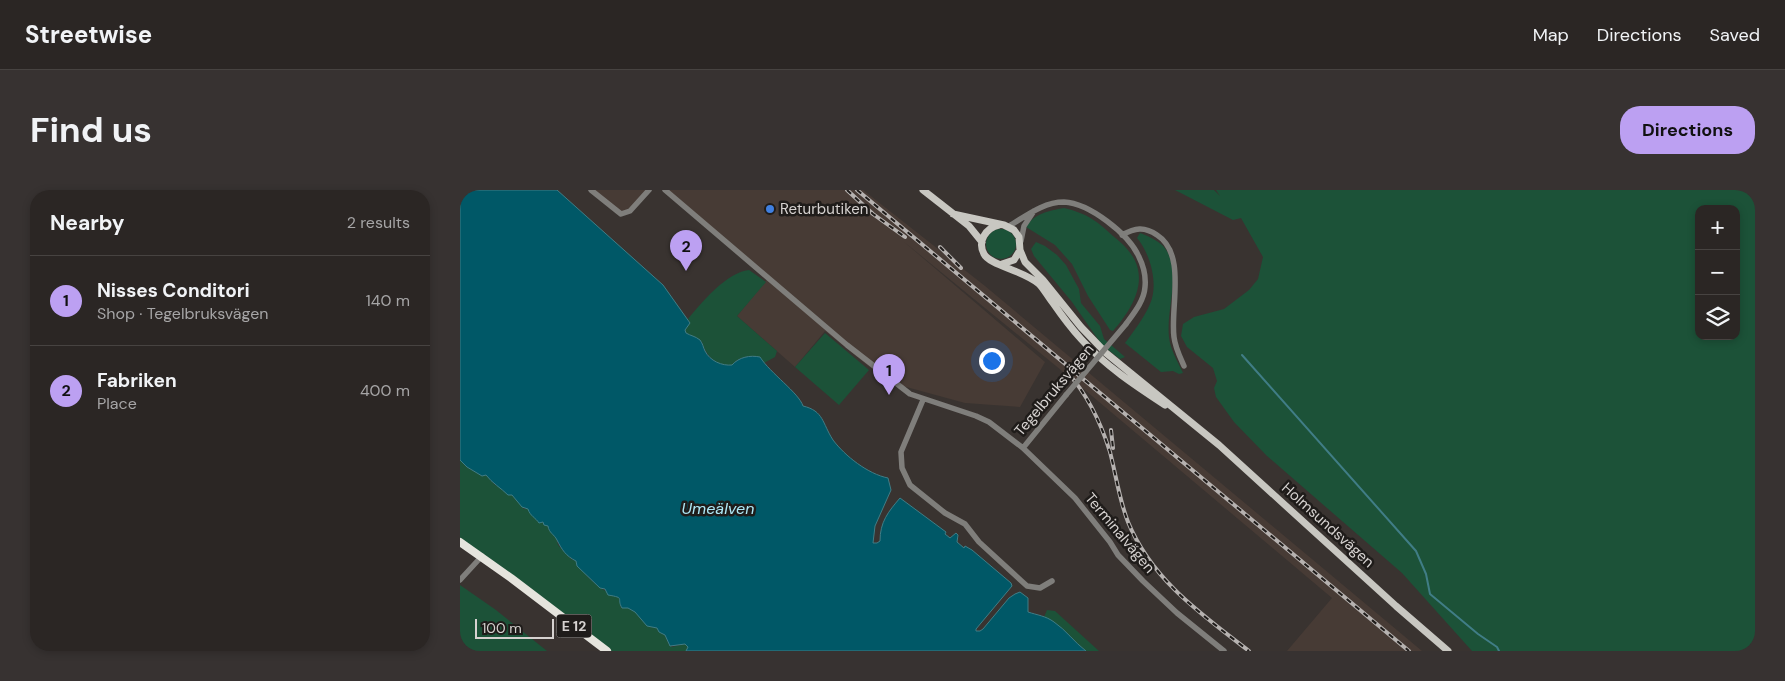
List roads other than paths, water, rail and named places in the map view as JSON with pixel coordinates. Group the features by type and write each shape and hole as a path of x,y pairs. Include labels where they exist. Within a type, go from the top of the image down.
{"highway":[{"name":"E 12","path":"460,542 482,556 608,651"}],"main road":[{"name":"Holmsundsvägen","path":"923,190 974,230 982,242 982,248 986,257 994,263 1024,274 1039,284 1067,323 1104,361 1144,391 1189,419"},
{"name":"Holmsundsvägen","path":"953,214 1008,226"},
{"path":"982,242 989,229 999,225"},
{"path":"1002,265 1014,260 1020,250 1021,241 1017,233 1008,226"},
{"name":"Holmsundsvägen","path":"1020,250 1025,262 1106,353 1189,419 1448,651"}],"street":[{"path":"591,190 621,214 630,211 648,190"},
{"name":"Tegelbruksvägen","path":"665,190 854,350 910,394 989,422 1023,448 1126,324 1142,300 1145,276 1139,256 1122,235 1096,212 1081,205 1055,203 1034,211 1008,226"},
{"path":"1021,241 1024,226 1034,211"},
{"path":"1122,235 1137,228 1144,228 1160,237 1170,249 1175,277 1174,337 1176,349 1184,366"},
{"path":"924,400 901,452 902,468 910,485 945,513 965,524 978,542 1027,586 1040,588 1052,581"},
{"name":"Terminalvägen","path":"1023,448 1075,498 1118,555 1143,582 1177,613 1224,651"},
{"path":"460,580 482,556"}],"water":[{"name":"Umeälven","path":"460,190 557,190 663,285 690,323 685,330 686,333 700,340 710,358 720,364 732,365 745,357 760,357 770,370 796,395 803,406 819,414 833,440 844,452 858,464 873,473 888,478 891,490 875,526 873,543 880,541 881,528 900,498 946,532 945,534 950,538 956,533 958,535 957,542 964,548 965,546 972,550 1011,583 1012,586 976,631 983,629 1009,598 1020,592 1028,598 1028,612 1054,622 1086,651 686,651 688,647 685,644 670,646 665,635 659,632 657,628 647,626 635,612 628,608 622,608 619,598 608,595 605,589 600,588 577,566 576,561 563,550 548,526 544,525 543,522 539,523 528,509 522,507 512,495 508,495 486,475 482,476 467,467 460,460"}],"waterway":[{"path":"1242,355 1416,551 1426,574 1430,594 1478,634 1497,647 1499,651"}],"railway":[{"path":"847,190 873,214 905,237"},
{"path":"857,190 1409,651"},
{"path":"940,247 961,268"},
{"path":"1067,372 1087,399 1098,420 1110,452 1125,513 1138,543 1164,579 1196,609 1249,651"},
{"path":"1111,430 1113,448"}],"place":[{"name":"Returbutiken","path":"770,209"},
{"name":"Fabriken","path":"686,271"},
{"name":"Nisses Conditori","path":"889,395"}]}
